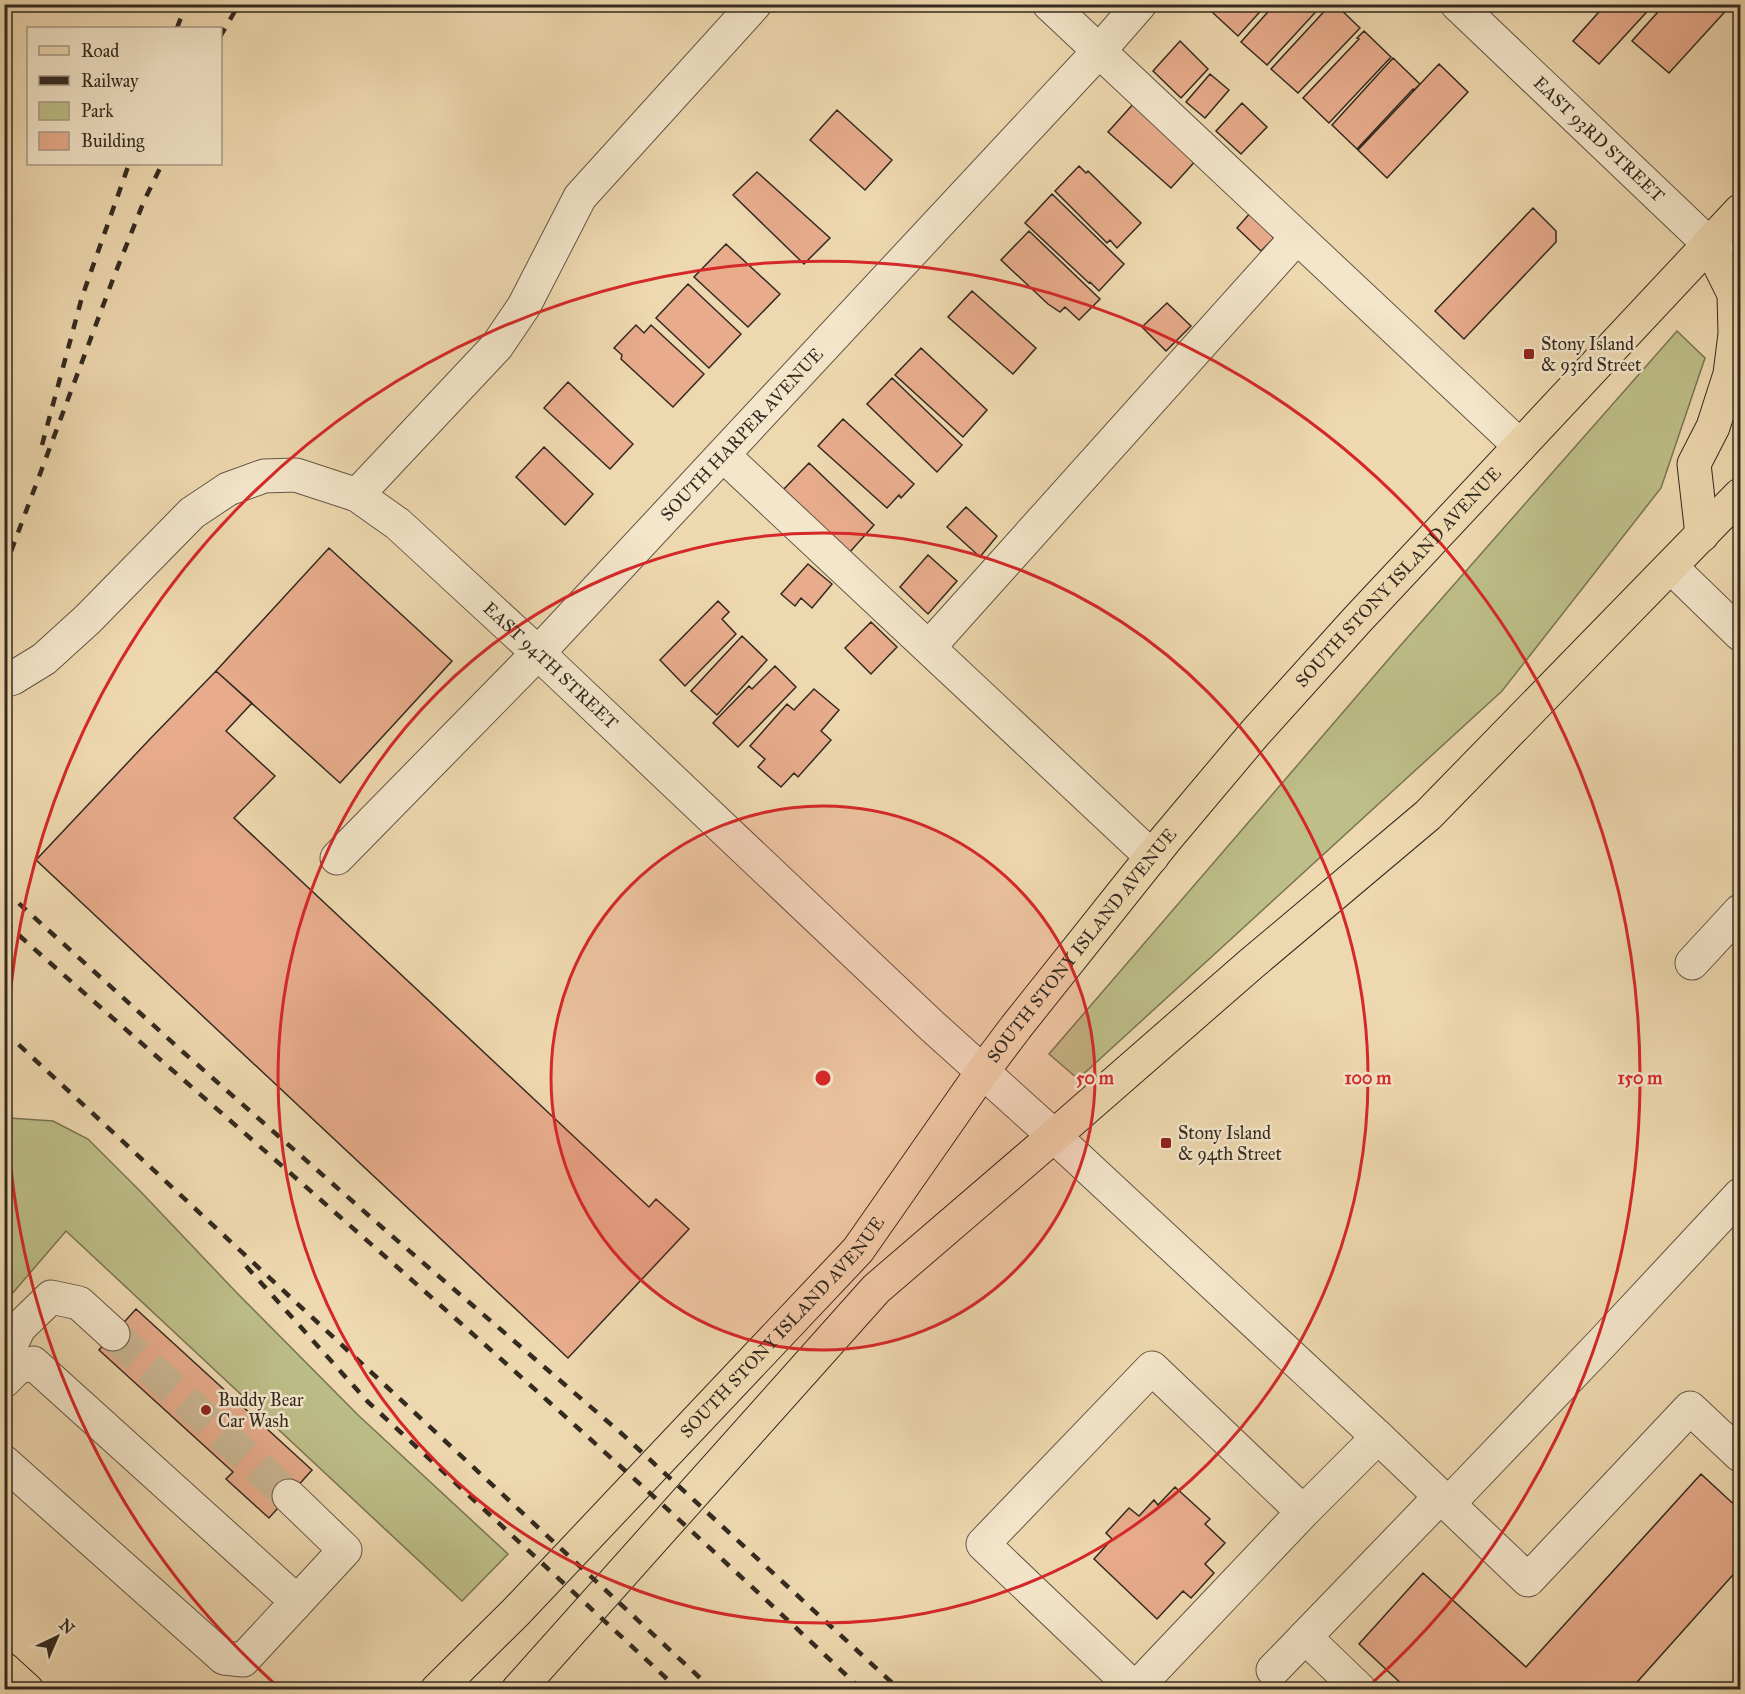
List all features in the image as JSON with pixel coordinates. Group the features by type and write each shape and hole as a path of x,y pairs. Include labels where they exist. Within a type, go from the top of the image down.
{"main road":[{"name":"SOUTH STONY ISLAND AVENUE","path":"437,1689 516,1612 858,1250 1016,1027 1152,857 1255,734 1357,620 1740,211"},
{"path":"1702,535 1694,464 1713,427 1730,374 1735,334 1734,294 1709,244"},
{"path":"518,1689 876,1288 1251,964 1428,815 1740,495"},
{"path":"4,1669 27,1689"}],"street":[{"path":"357,495 497,346 524,306 580,197 754,4"},
{"path":"1049,4 1520,446"},
{"name":"SOUTH HARPER AVENUE","path":"337,858 538,653 1099,51 1140,4"},
{"name":"EAST 93RD STREET","path":"1457,4 1740,274"},
{"path":"929,647 1297,237"},
{"path":"723,454 1152,857"},
{"name":"EAST 94TH STREET","path":"4,681 44,659 88,619 192,513 228,489 264,476 296,475 357,495 398,524 538,653 922,1017 1054,1136 1378,1437 1528,1580 1690,1408 1740,1455"},
{"path":"1671,567 1740,634"},
{"path":"1692,963 1740,911"},
{"path":"1273,1670 1603,1342 1740,1195"},
{"path":"4,1360 19,1328 51,1297 79,1303 113,1334"},
{"path":"4,1381 17,1368 33,1363 293,1598 294,1605"},
{"path":"1304,1512 1152,1368 983,1544 1135,1689 1378,1437"},
{"path":"4,1462 224,1658 243,1660 345,1550 289,1496"},
{"path":"1305,1637 1360,1689"}],"green space":[{"path":"1677,331 1705,358 1661,488 1502,691 1078,1079 1049,1054 1400,646"},
{"path":"4,1119 53,1121 88,1139 358,1415 508,1554 462,1601 66,1231 5,1302"}],"building":[{"path":"1219,4 1267,4 1238,36 1212,12"},
{"path":"1275,4 1324,4 1267,65 1241,42"},
{"path":"1331,4 1335,4 1360,28 1298,93 1271,69"},
{"path":"1606,4 1654,4 1599,64 1573,41"},
{"path":"1665,4 1732,4 1669,73 1632,41"},
{"path":"1364,31 1391,57 1329,123 1303,98"},
{"path":"1180,41 1208,69 1181,98 1153,71"},
{"path":"1393,58 1420,84 1357,149 1332,125"},
{"path":"1439,64 1468,92 1387,178 1358,150"},
{"path":"1210,74 1229,90 1205,118 1186,102"},
{"path":"1135,102 1198,158 1171,188 1108,132"},
{"path":"1242,103 1267,127 1241,154 1216,131"},
{"path":"837,110 892,160 865,190 810,140"},
{"path":"1079,166 1086,173 1088,171 1141,223 1117,248 1110,240 1107,243 1055,191"},
{"path":"757,172 830,238 804,264 733,195"},
{"path":"1052,194 1124,264 1099,291 1025,223"},
{"path":"1533,208 1556,231 1556,242 1464,339 1435,311"},
{"path":"1251,212 1277,235 1261,251 1237,228"},
{"path":"1029,231 1100,299 1079,320 1065,307 1060,312 1048,304 1001,260"},
{"path":"726,244 780,294 748,327 694,277"},
{"path":"688,284 741,334 709,368 656,318"},
{"path":"972,291 1036,348 1013,374 948,317"},
{"path":"1167,303 1191,326 1166,351 1142,327"},
{"path":"636,325 644,333 651,325 704,374 673,407 621,359 622,355 614,348"},
{"path":"921,348 987,410 963,437 895,375"},
{"path":"892,378 962,445 937,472 867,404"},
{"path":"568,382 633,444 610,469 544,408"},
{"path":"843,419 914,484 901,498 899,495 887,508 818,446"},
{"path":"544,447 593,494 565,525 516,477"},
{"path":"809,463 874,525 849,553 783,490"},
{"path":"966,507 997,536 980,557 947,527"},
{"path":"329,548 452,661 340,783 216,671"},
{"path":"928,555 957,581 928,614 900,587"},
{"path":"808,564 832,584 812,608 801,598 795,606 781,594"},
{"path":"718,601 729,612 722,619 736,634 685,686 660,660"},
{"path":"871,622 897,647 871,674 845,648"},
{"path":"742,636 767,660 717,715 691,691"},
{"path":"775,666 796,687 738,747 713,723 749,686 752,689"},
{"path":"216,671 252,703 226,731 275,776 234,818 649,1207 656,1199 689,1229 568,1358 36,860"},
{"path":"814,689 839,710 821,731 831,740 798,777 794,773 781,787 758,767 765,759 750,746 787,704 794,710"},
{"name":"Buddy Bear Car Wash","path":"136,1309 312,1470 269,1518 226,1479 233,1472 99,1350"},
{"path":"1701,1474 1740,1510 1740,1567 1630,1690 1408,1690 1359,1644 1423,1573 1526,1667"},
{"path":"1175,1487 1210,1519 1205,1524 1225,1543 1205,1564 1214,1573 1191,1598 1183,1591 1157,1619 1094,1559 1112,1539 1106,1533 1129,1508 1139,1516 1154,1500 1158,1505"}],"tunnel":[{"path":"113,1334 289,1496"}],"railway":[{"path":"177,27 186,4"},
{"path":"222,34 239,4"},
{"path":"42,445 82,297 129,165"},
{"path":"4,570 113,279 144,201 162,165"},
{"path":"4,890 392,1236 621,1433 900,1690"},
{"path":"4,922 537,1391 862,1690"},
{"path":"4,1031 713,1690"},
{"path":"246,1266 368,1402 679,1690"}],"place":[{"name":"Stony Island & 93rd Street","path":"1529,354"},
{"name":"Stony Island & 94th Street","path":"1166,1143"},
{"name":"Buddy Bear Car Wash","path":"206,1410"}]}
